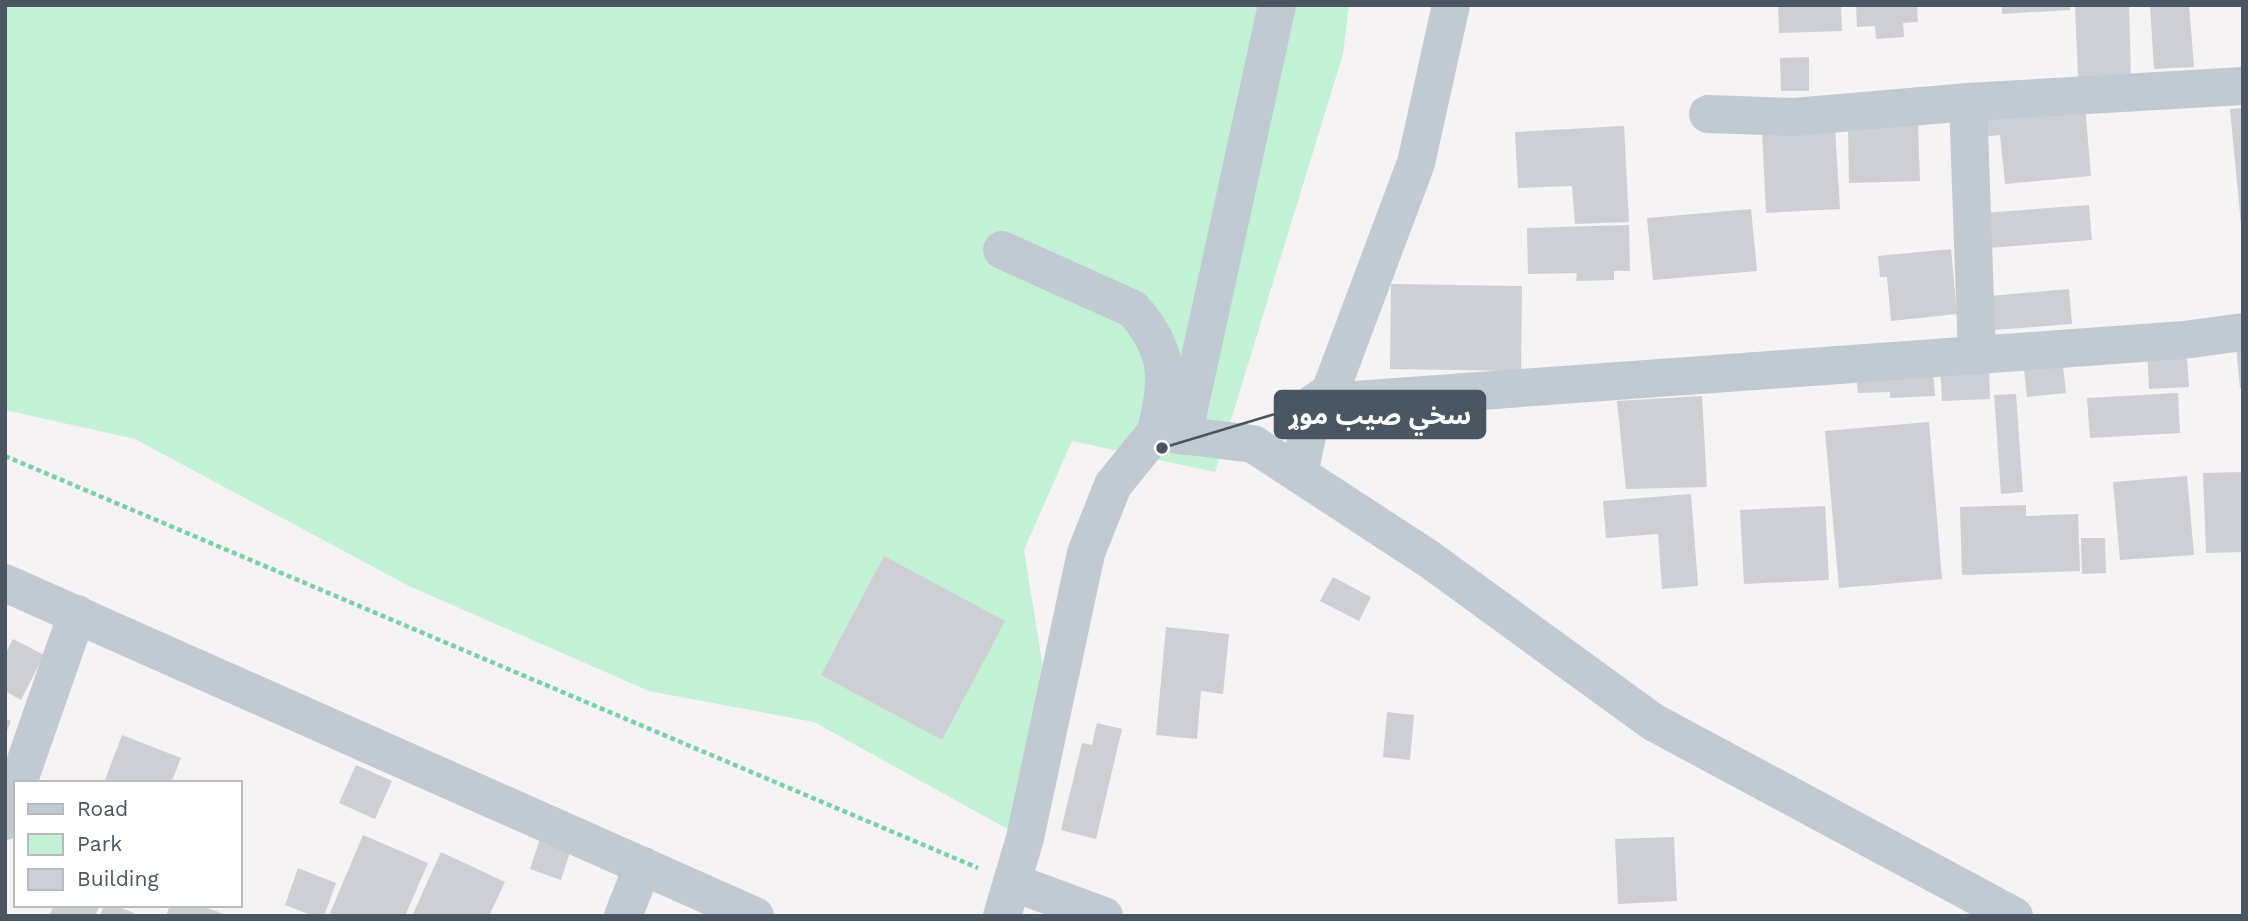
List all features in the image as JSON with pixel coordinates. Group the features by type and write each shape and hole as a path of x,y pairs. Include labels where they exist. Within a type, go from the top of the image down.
{"street":[{"path":"1104,916 1007,899 1025,838 1086,553 1114,485 1169,434 1277,5"},
{"path":"1299,474 1314,403 1330,392 1416,163 1451,5"},
{"path":"1708,114 1794,117 1968,102 2243,86"},
{"path":"1968,102 1977,356"},
{"path":"1002,250 1133,309 1147,325 1162,359 1169,434"},
{"path":"1314,403 1977,356 2185,340 2243,332"},
{"path":"1169,434 1253,443 1429,559 1653,722 2014,916"},
{"path":"5,583 755,916"},
{"path":"20,781 77,614"},
{"path":"5,821 14,796"},
{"path":"623,916 643,866"}],"path":[{"path":"5,456 1007,899"}],"green space":[{"path":"5,5 1349,5 1343,54 1215,472 1072,441 1024,550 1050,711 1022,837 814,722 649,691 409,586 135,439 5,410"}],"building":[{"path":"1778,5 1841,5 1842,31 1779,33"},
{"path":"1856,5 1917,5 1918,22 1903,23 1904,37 1876,39 1875,26 1857,27"},
{"path":"2002,5 2070,5 2070,10 2002,14"},
{"path":"2075,5 2129,5 2131,76 2078,78"},
{"path":"2150,5 2189,5 2194,67 2154,69"},
{"path":"1809,57 1809,91 1781,91 1780,58"},
{"path":"2085,105 2091,176 2005,184 2000,135 1982,137 1981,114"},
{"path":"2243,108 2243,224 2241,224 2230,109"},
{"path":"1918,125 1920,181 1849,183 1848,127"},
{"path":"1624,126 1629,222 1575,224 1572,186 1518,188 1515,132"},
{"path":"1835,128 1840,209 1766,213 1762,131"},
{"path":"2089,205 2092,240 1987,248 1984,213"},
{"path":"1751,209 1757,271 1653,280 1647,218"},
{"path":"1629,225 1630,271 1614,271 1614,280 1576,281 1577,273 1528,274 1527,228"},
{"path":"1951,249 1957,314 1891,321 1887,277 1880,277 1878,256"},
{"path":"1391,284 1522,286 1521,371 1390,369"},
{"path":"2069,289 2072,324 1993,330 1990,296"},
{"path":"2186,344 2189,387 2149,389 2147,347"},
{"path":"2243,346 2243,388 2240,388 2236,347"},
{"path":"2062,357 2066,393 2027,397 2023,360"},
{"path":"1989,365 1990,399 1942,401 1940,367"},
{"path":"1933,370 1935,396 1890,398 1890,392 1858,393 1856,374"},
{"path":"2178,393 2180,433 2090,438 2087,398"},
{"path":"2016,394 2023,492 2001,494 1994,395"},
{"path":"1702,396 1707,487 1626,489 1617,401"},
{"path":"1929,422 1942,579 1839,588 1825,431"},
{"path":"2243,472 2243,552 2206,553 2203,473"},
{"path":"2187,476 2194,555 2120,560 2113,482"},
{"path":"1691,494 1698,586 1662,589 1658,534 1606,538 1603,501"},
{"path":"2026,505 2026,516 2078,514 2080,571 1962,575 1960,507"},
{"path":"1825,506 1829,580 1744,584 1740,510"},
{"path":"2081,538 2105,538 2106,573 2082,574"},
{"path":"884,556 1005,621 942,740 821,675"},
{"path":"1333,577 1371,597 1359,621 1320,601"},
{"path":"1166,627 1229,634 1223,694 1201,691 1197,739 1156,735"},
{"path":"13,639 44,655 21,700 5,691 5,654"},
{"path":"1387,712 1414,715 1410,760 1383,757"},
{"path":"5,719 11,721 5,735"},
{"path":"1097,723 1122,729 1096,839 1061,830 1082,743 1092,745"},
{"path":"122,735 181,758 172,781 105,781"},
{"path":"356,765 392,781 375,819 339,803"},
{"path":"543,830 574,840 561,880 530,869"},
{"path":"363,835 428,863 405,916 337,916 330,913"},
{"path":"1674,837 1677,901 1618,904 1615,839"},
{"path":"441,852 505,882 489,916 412,916"},
{"path":"298,868 336,883 324,916 314,916 285,905"},
{"path":"53,907 99,907 95,916 49,916"},
{"path":"103,907 119,907 134,913 133,916 100,916"},
{"path":"169,907 206,907 228,916 166,916"}],"place":[{"name":"سخي صیب موړ","path":"1162,448"}]}
